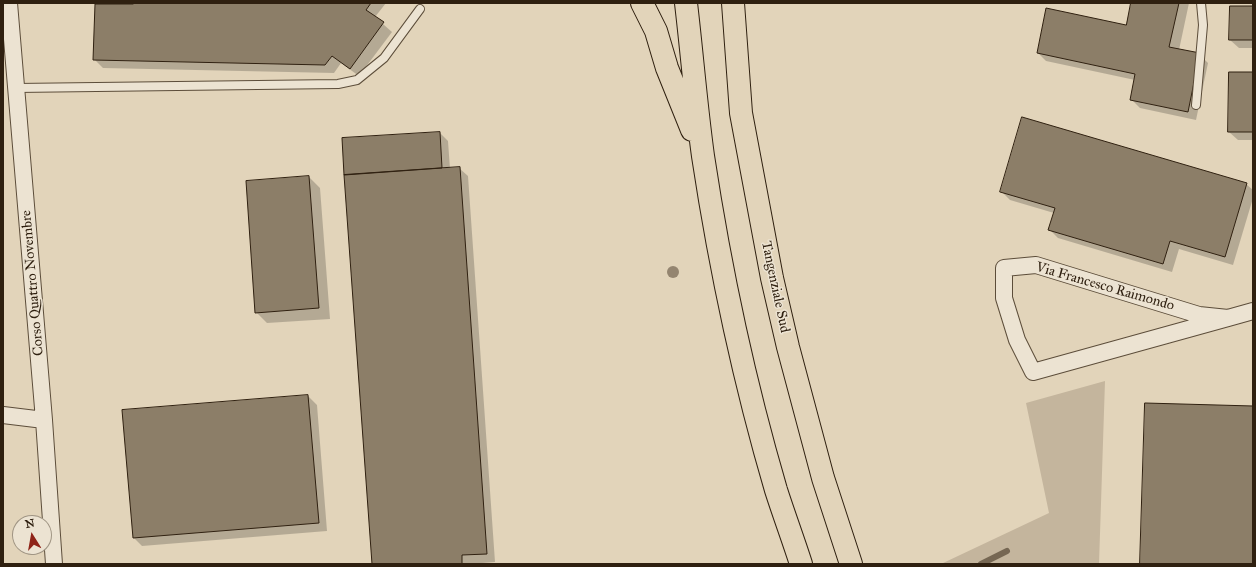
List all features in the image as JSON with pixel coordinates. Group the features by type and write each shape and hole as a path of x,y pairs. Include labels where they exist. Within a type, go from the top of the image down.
{"highway":[{"path":"642,3 656,31 667,68 704,158"},
{"path":"686,3 698,118 724,276 748,386 776,490 802,564"},
{"name":"Tangenziale Sud","path":"733,3 742,113 772,278 820,470 850,564"}],"street":[{"name":"Corso Quattro Novembre","path":"9,3 44,420 54,564"},
{"name":"Via Francesco Raimondo","path":"1228,318 1199,315 1036,265 1004,268 1004,298 1017,340 1033,372 1228,318 1253,311"},
{"path":"3,415 44,420"}],"lane":[{"path":"1196,105 1203,25 1201,3"},
{"path":"16,88 338,84 357,80 384,58 420,9"}],"shaded area":[{"path":"1105,381 1099,564 941,564 1049,513 1026,403"}],"building":[{"path":"371,3 366,10 384,22 350,69 332,56 325,65 93,60 95,4"},
{"path":"1131,3 1179,3 1169,47 1200,53 1188,112 1130,100 1135,74 1037,53 1046,8 1126,25"},
{"path":"1230,6 1253,6 1253,40 1229,40"},
{"path":"1229,72 1253,72 1253,132 1228,132"},
{"path":"1022,117 1247,183 1225,257 1170,241 1163,264 1048,230 1055,208 1000,192"},
{"path":"440,132 442,168 344,175 342,138"},
{"path":"460,167 487,554 462,555 462,564 372,564 344,175"},
{"path":"309,176 319,308 255,313 246,181"},
{"path":"308,395 319,523 133,538 122,410"},
{"path":"1145,403 1253,406 1253,564 1140,564"}],"waterway":[{"path":"981,564 1007,551"}]}
